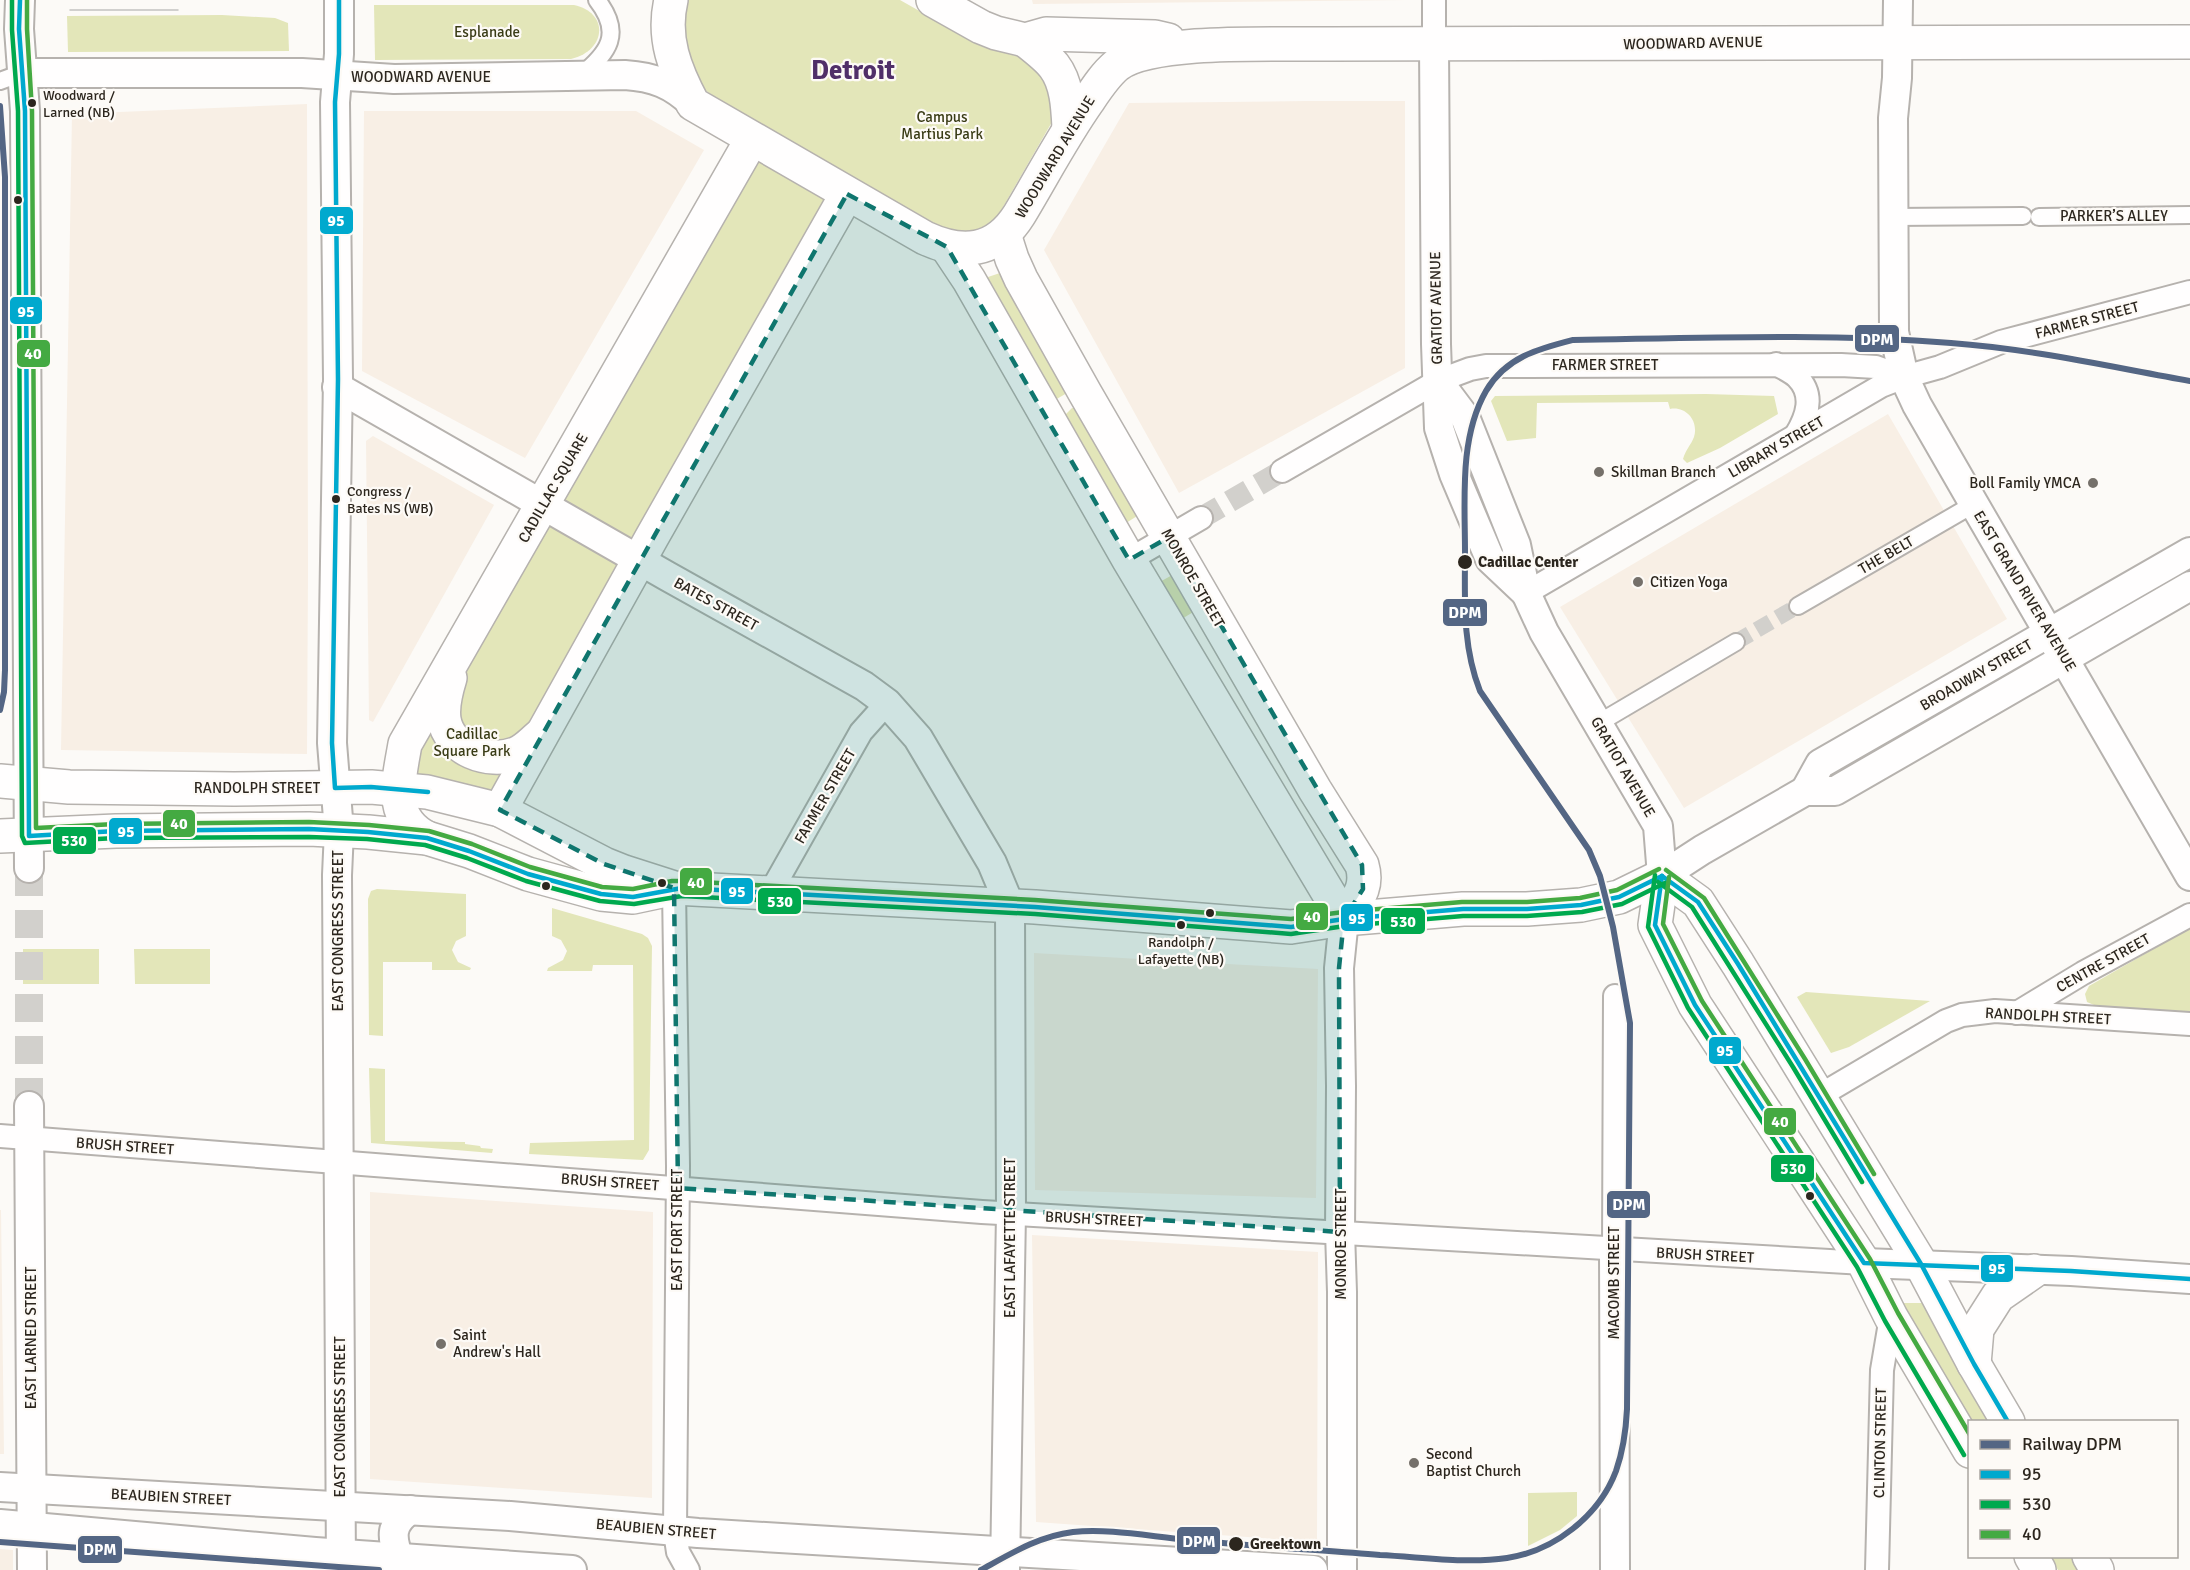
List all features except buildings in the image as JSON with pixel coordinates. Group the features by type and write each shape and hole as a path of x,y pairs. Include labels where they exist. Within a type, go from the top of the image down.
{"main road":[{"path":"671,0 669,45 679,77 693,104"},
{"name":"WOODWARD AVENUE","path":"942,2 981,27 1025,40 1046,34 1155,37 1196,46"},
{"path":"1025,40 1050,62 1059,74 1065,91 1069,128"},
{"name":"WOODWARD AVENUE","path":"693,104 925,238 947,247 968,249 981,247 1004,234 1019,215 1069,128 1101,83 1116,66 1140,54 1196,46 2190,42"},
{"name":"CADILLAC SQUARE","path":"427,838 415,832 401,811 398,789 405,744 752,138"},
{"path":"500,810 847,194"},
{"name":"MONROE STREET","path":"1004,234 1021,279 1085,393 1315,790 1362,865 1365,879 1364,889 1344,919"},
{"path":"947,247 969,280 1129,560 1344,919"},
{"path":"1046,415 1085,393"},
{"path":"456,656 444,699 444,720 449,734 457,743 484,756 503,758 517,754 543,734"},
{"name":"RANDOLPH STREET","path":"14,783 121,787 371,787 398,789 450,796 500,810 604,864 674,888 1010,906 1291,927 1344,919 1463,909 1527,909 1581,905 1619,897 1662,876"},
{"path":"116,831 103,825 95,810 97,801 103,794 121,787"},
{"name":"RANDOLPH STREET","path":"14,836 116,831 309,829 339,831 427,838 469,851 528,874 601,894 633,897 674,888"},
{"path":"1662,876 1698,902 1921,1264 2007,1420"},
{"name":"GRATIOT AVENUE","path":"1662,876 1655,925 1695,1005 1864,1263 1891,1317 1968,1448"},
{"path":"1974,1364 1977,1329 1998,1296 2034,1271"}],"street":[{"path":"20,0 11,77 25,111 14,836 29,868"},
{"name":"EAST CONGRESS STREET","path":"339,0 338,76 335,102 338,387 332,743 339,831 337,875 341,1562"},
{"path":"580,76 600,59 609,42 611,30 608,18 597,0"},
{"path":"1434,0 1434,45"},
{"name":"EAST GRAND RIVER AVENUE","path":"1898,0 1893,118 1894,332 1904,377 1917,405 2190,876"},
{"name":"GRATIOT AVENUE","path":"1434,45 1438,381 1465,417 1516,545 1526,592 1544,632 1658,826 1662,876"},
{"name":"WOODWARD AVENUE","path":"11,77 302,73 394,79 625,75 648,78 678,90 693,104"},
{"name":"PARKER’S ALLEY","path":"1893,217 2190,215"},
{"name":"FARMER STREET","path":"1282,471 1438,381 1485,366 1776,364 1876,367 1904,377 1940,367 2001,342 2190,292"},
{"path":"1776,364 1797,377 1807,391 1808,406 1805,421 1796,435"},
{"name":"LIBRARY STREET","path":"1526,592 1881,386 1904,377"},
{"name":"BATES STREET","path":"338,387 864,686 887,703 918,738 992,863 1010,906"},
{"name":"THE BELT","path":"1798,606 1974,504"},
{"path":"1129,560 1201,518"},
{"name":"BROADWAY STREET","path":"1805,791 1820,764 2190,552"},
{"name":"BROADWAY STREET","path":"1662,876 1702,850 1805,791 1835,791 2190,586"},
{"path":"1595,720 1736,642"},
{"name":"FARMER STREET","path":"770,893 861,732 887,703"},
{"name":"EAST FORT STREET","path":"674,888 678,1188 675,1532 678,1552 688,1570"},
{"name":"EAST LAFAYETTE STREET","path":"1005,1562 1011,1214 1010,906"},
{"name":"CENTRE STREET","path":"2017,1012 2190,915"},
{"name":"MONROE STREET","path":"1342,1570 1340,1232 1342,1137 1339,968 1344,919"},
{"name":"MACOMB STREET","path":"1615,996 1615,1570"},
{"name":"RANDOLPH STREET","path":"1819,1096 1946,1021 1978,1012 2017,1012 2190,1024"},
{"name":"EAST LARNED STREET","path":"29,1106 32,1570"},
{"name":"BRUSH STREET","path":"0,1137 1011,1214 1614,1250 1921,1264 2190,1280"},
{"name":"CLINTON STREET","path":"1877,1570 1882,1370 1891,1317"},
{"name":"BEAUBIEN STREET","path":"0,1487 510,1516 897,1557 952,1556 1005,1562 1313,1570"},
{"path":"399,1558 393,1543 393,1529 400,1516 410,1510"},
{"path":"0,1524 341,1562 399,1558 572,1570"},
{"path":"952,1556 966,1554 978,1570"}],"highlighted area":[{"path":"847,194 947,247 1129,560 1169,537 1362,865 1363,889 1344,919 1339,968 1340,1232 678,1188 674,888 604,864 500,810"}],"shaded area":[{"path":"1032,0 1407,0 1033,4"},
{"path":"1405,101 1405,368 1179,493 1044,250 1129,103"},
{"path":"307,104 307,754 61,750 72,114"},
{"path":"364,111 636,111 704,150 525,458 362,371"},
{"path":"1888,414 2007,619 1684,808 1560,607"},
{"path":"373,436 494,505 373,722 369,720 366,441"},
{"path":"1034,953 1318,969 1316,1198 1035,1190"},
{"path":"370,1192 653,1212 652,1498 370,1479"},
{"path":"1,1210 4,1454 0,1454"},
{"path":"1032,1235 1318,1252 1317,1542 1036,1522"},
{"path":"0,1549 13,1550 13,1570 0,1570"}],"green space":[{"name":"Campus Martius Park","path":"685,0 900,0 983,47 1024,58 1050,79 1052,122 999,214 992,221 972,231 941,227 727,106 705,90 694,75 682,40"},
{"name":"Esplanade","path":"374,5 574,5 586,9 594,16 599,32 597,41 591,48 583,55 571,59 375,60"},
{"path":"222,15 275,18 288,23 289,51 68,52 67,16"},
{"name":"Cadillac Square Park","path":"752,139 847,194 500,810 398,789"},
{"path":"1003,272 1067,393 1055,400 982,279"},
{"path":"1706,394 1774,396 1778,414 1720,448 1687,463 1683,459 1694,437 1695,425 1686,412 1670,409 1668,402 1537,403 1536,438 1507,441 1491,401 1495,396"},
{"path":"1072,408 1077,408 1142,513 1126,523 1066,417"},
{"path":"1174,574 1195,611 1180,620 1158,583"},
{"path":"377,889 466,894 466,936 456,941 452,950 458,962 471,968 470,970 432,970 432,962 383,962 383,1036 369,1035 368,899 371,891"},
{"path":"552,908 642,934 648,938 652,946 649,1150 643,1160 529,1154 530,1143 634,1140 633,965 593,965 592,971 547,971 548,968 563,960 567,951 561,940 552,936"},
{"path":"2190,928 2190,1015 2101,1008 2087,1002 2085,994 2089,986"},
{"path":"23,949 99,949 99,984 23,984"},
{"path":"134,949 210,949 210,984 135,984"},
{"path":"1806,992 1930,1001 1849,1047 1831,1053 1797,997"},
{"path":"369,1068 385,1069 385,1141 465,1142 465,1144 481,1148 493,1149 492,1153 371,1143"},
{"path":"1902,1303 1923,1303 1991,1420 1970,1420"},
{"path":"1577,1492 1577,1516 1560,1530 1528,1546 1528,1493"},
{"path":"2051,1558 2072,1558 2079,1570 2058,1570"}],"tunnel":[{"path":"1201,518 1282,471"},
{"path":"1736,642 1798,606"},
{"path":"29,868 29,1106"}],"tram line":[{"path":"70,10 178,10"}],"rail line":[{"name":"DPM","path":"0,106 5,177 5,670 0,710"},
{"name":"DPM","path":"981,1570 1048,1537 1087,1531 1444,1560 1507,1558 1541,1548 1573,1529 1598,1503 1616,1471 1624,1440 1627,1409 1630,1023 1613,927 1600,876 1589,850 1480,691 1467,639 1464,512 1467,449 1477,409 1486,391 1503,370 1535,351 1573,340 1810,337 1904,340 1981,346 2071,359 2190,381"},
{"name":"DPM","path":"0,1542 379,1570"}],"transit line":[{"name":"530","path":"12,0 18,111 22,836 25,843 116,838 367,839 425,845 467,858 526,881 600,901 634,904 682,896 1035,914 1291,934 1345,926 1463,916 1527,916 1582,912 1622,904 1665,883"},
{"name":"95","path":"20,0 19,29 25,111 29,836 116,831 309,829 368,832 427,838 469,851 528,874 601,894 633,897 682,888 1035,907 1291,927 1344,919 1463,909 1527,909 1581,905 1619,897 1662,876"},
{"name":"40","path":"27,0 32,111 36,828 116,824 309,822 369,825 429,831 472,844 530,867 602,887 633,889 682,881 1035,900 1291,919 1343,912 1462,902 1527,902 1580,898 1617,890 1659,869"},
{"name":"95","path":"339,0 339,54 335,102 338,379 332,743 335,788 371,787 428,792"},
{"name":"40","path":"1666,870 1704,898 1874,1174"},
{"name":"530","path":"1655,875 1648,927 1688,1008 1857,1267 1885,1321 1964,1455"},
{"name":"95","path":"1662,876 1655,925 1695,1005 1864,1263 2071,1271 2190,1279"},
{"name":"95","path":"1662,876 1698,902 1738,964 1921,1264 2007,1420"},
{"name":"40","path":"1669,877 1663,924 1702,1001 1870,1259 1898,1313 1968,1432"},
{"name":"530","path":"1658,882 1692,907 1862,1182"}],"place":[{"name":"Woodward / Larned (NB)","path":"32,103"},
{"name":"Skillman Branch","path":"1599,472"},
{"name":"Boll Family YMCA","path":"2093,483"},
{"name":"Congress / Bates NS (WB)","path":"336,499"},
{"name":"Cadillac Center","path":"1465,562"},
{"name":"Citizen Yoga","path":"1638,582"},
{"name":"Randolph / Lafayette (NB)","path":"1181,925"},
{"name":"Saint Andrew's Hall","path":"441,1344"},
{"name":"Second Baptist Church","path":"1414,1463"},
{"name":"Greektown","path":"1236,1544"}],"district":[{"name":"Detroit","path":"853,70"}]}
